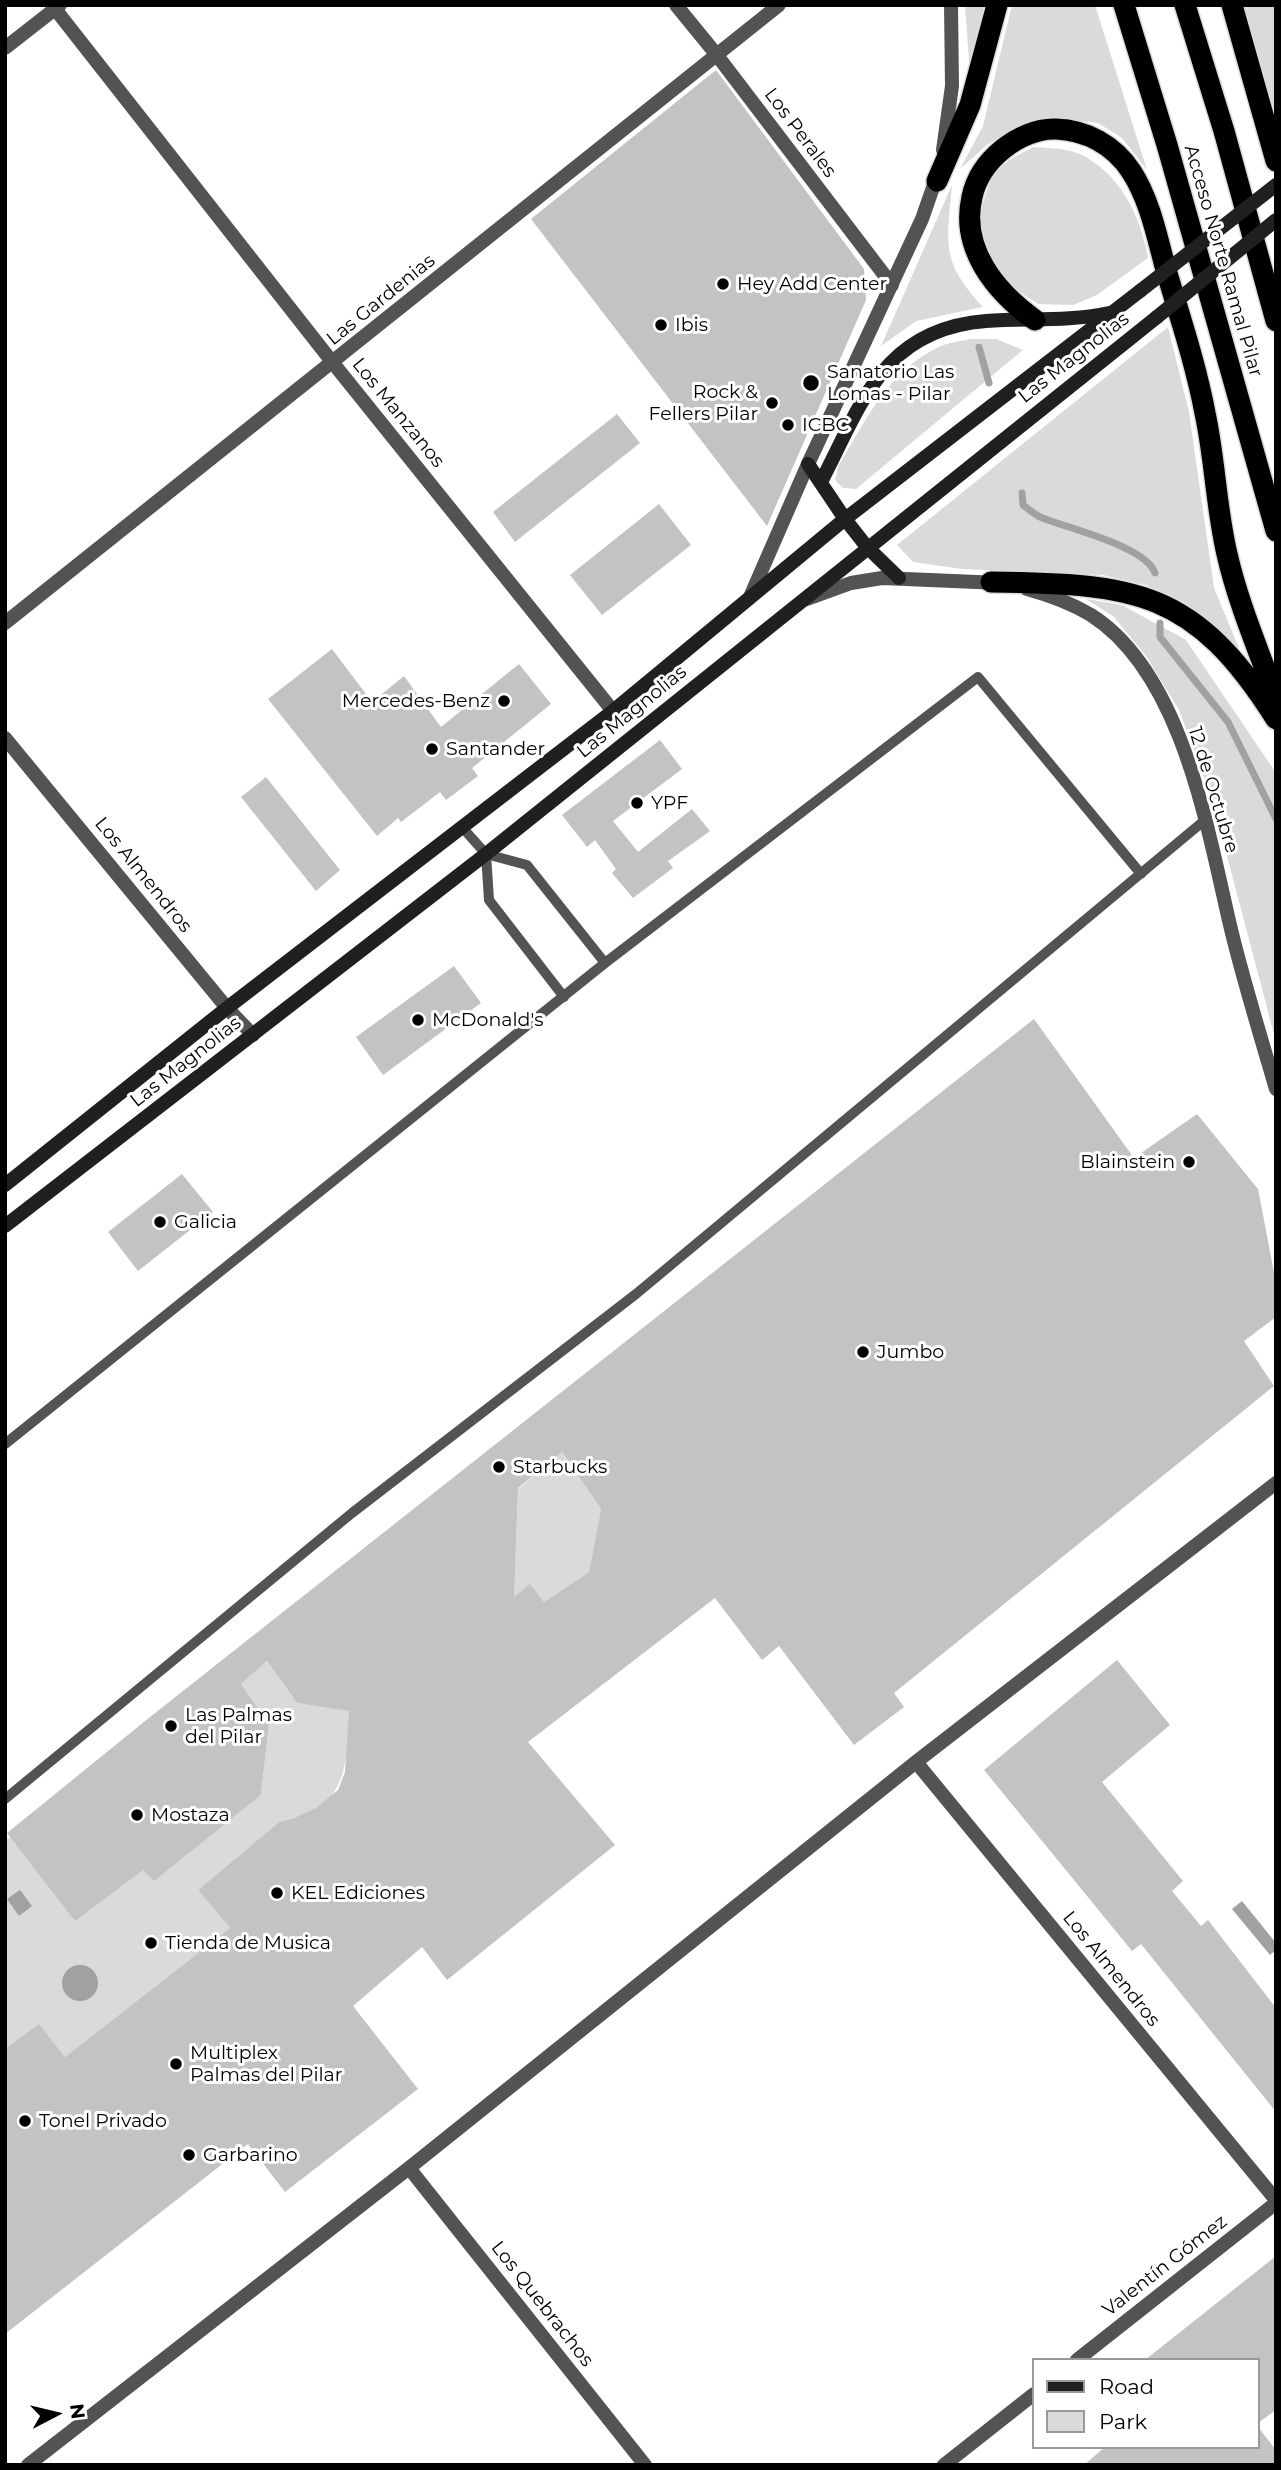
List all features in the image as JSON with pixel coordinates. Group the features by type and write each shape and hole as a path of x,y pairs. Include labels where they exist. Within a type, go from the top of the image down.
{"highway":[{"path":"937,181 970,105 997,5"},
{"name":"Acceso Norte Ramal Pilar","path":"1124,5 1167,145 1276,531"},
{"name":"Acceso Norte Ramal Pilar","path":"1185,5 1224,131 1276,321"},
{"path":"1232,5 1276,162"},
{"path":"1035,320 1008,299 982,264 970,234 969,211 972,194 990,160 1010,144 1044,130 1074,131 1097,139 1116,152 1131,170 1150,213 1205,410 1227,553 1240,600 1276,699"},
{"path":"991,582 1090,585 1132,593 1165,606 1197,626 1226,650 1247,675 1276,719"}],"main road":[{"name":"Las Magnolias","path":"5,1185 227,1008 613,711 845,519 1276,185"},
{"name":"Las Magnolias","path":"5,1226 486,854 1276,220"},
{"path":"821,482 877,376 904,350 927,335 949,327 986,321 1078,319 1112,313"},
{"path":"808,464 867,547 900,578"}],"street":[{"name":"Los Perales","path":"676,5 892,285"},
{"name":"Las Gardenias","path":"5,623 779,5"},
{"path":"750,597 937,181 946,139 952,86 951,5"},
{"path":"5,48 56,6"},
{"name":"Los Manzanos","path":"56,6 333,363 613,711"},
{"name":"12 de Octubre","path":"799,602 851,583 900,578 991,582 1040,592 1066,602 1092,616 1119,639 1144,671 1168,713 1187,758 1232,934 1276,1089"},
{"name":"Los Almendros","path":"5,738 227,1008 253,1035"},
{"path":"28,2465 409,2168 916,1762 1276,1483"},
{"name":"Los Almendros","path":"916,1762 1276,2202"},
{"name":"Los Quebrachos","path":"409,2168 645,2465"},
{"name":"Valentín Gómez","path":"1080,2358 1276,2202"},
{"path":"944,2465 1032,2396"}],"lane":[{"path":"5,1444 605,963 978,677 1140,874"},
{"path":"5,1799 352,1513 636,1294 1205,820"},
{"path":"461,826 486,854 527,865 605,963"},
{"path":"486,854 489,900 564,997"}],"green space":[{"path":"965,5 985,5 970,75"},
{"path":"1012,5 1095,5 1147,170 1122,138 1098,123 1054,118 1018,126 987,145 960,169 983,126"},
{"path":"1241,5 1276,5 1276,139"},
{"path":"1033,147 1076,153 1096,163 1127,199 1145,243 1148,258 1097,295 1073,305 1038,304 1009,285 988,260 980,233 982,206 992,175 1009,160"},
{"path":"952,185 948,238 953,264 959,277 983,307 916,321 881,346"},
{"path":"1168,327 1189,412 1214,588 1246,665 1223,633 1183,602 1146,585 1103,575 962,569 913,562 897,545"},
{"path":"971,339 996,339 1023,350 856,489 843,488 835,480 838,466 892,383 921,357 943,345"},
{"path":"1086,599 1122,605 1186,640 1276,773 1276,1042 1212,799 1179,710 1146,656 1114,617"},
{"path":"562,1452 601,1509 589,1572 544,1602 529,1585 348,1730 341,1780 326,1801 299,1816 279,1822 198,1890 230,1928 65,2057 39,2025 6,2048 5,2061 5,1841 11,1837 143,1870 154,1880 261,1795 269,1724 241,1684 267,1661 297,1703 332,1708 515,1565 518,1489"}],"shaded area":[{"path":"20,1890 32,1906 19,1916 7,1899"},
{"path":"1242,1901 1276,1943 1276,1950 1270,1955 1232,1909"},
{"path":"80,1965 93,1970 98,1983 93,1996 80,2001 67,1996 62,1983 67,1970"}],"building":[{"name":"Hey Add Center","path":"716,70 864,269 866,300 767,526 531,219"},
{"path":"617,414 640,443 515,542 493,512"},
{"path":"659,504 691,545 602,615 570,575"},
{"path":"332,649 372,702 404,676 441,727 519,664 551,704 472,768 478,776 446,800 440,792 401,822 398,818 377,836 268,699"},
{"path":"660,740 682,769 613,821 638,852 692,809 710,831 668,861 673,868 633,898 612,873 616,869 595,840 587,847 562,815"},
{"path":"266,777 340,870 316,891 241,797"},
{"name":"McDonald's","path":"454,966 481,1003 383,1075 356,1037"},
{"path":"1034,1019 1134,1158 1197,1114 1258,1189 1276,1283 1276,1317 1244,1341 1274,1386 894,1693 904,1707 854,1745 779,1646 762,1660 715,1598 528,1742 615,1845 447,1980 422,1947 353,2006 418,2089 285,2192 248,2144 5,2334 6,2048 39,2024 65,2057 230,1928 198,1890 279,1822 316,1808 338,1790 345,1772 349,1711 297,1703 267,1661 241,1684 269,1724 261,1795 154,1881 143,1870 75,1921 7,1833","holes":["562,1452 601,1509 589,1572 544,1602 530,1584 514,1597 518,1488"]},
{"name":"Galicia","path":"182,1174 213,1212 138,1271 108,1232"},
{"path":"1117,1660 1170,1725 1102,1782 1183,1881 1172,1891 1201,1926 1208,1920 1276,2008 1276,2112 1141,1944 1132,1951 984,1770"},
{"path":"1276,2256 1276,2410 1260,2422 1260,2358 1148,2358"},
{"path":"1260,2430 1276,2450 1276,2465 1084,2465 1103,2449 1260,2449"}],"waterway":[{"path":"979,347 989,383"},
{"path":"1022,493 1023,505 1038,516 1122,546 1149,563 1155,573"},
{"path":"1160,623 1160,637 1228,722 1276,819"}],"place":[{"name":"Hey Add Center","path":"723,284"},
{"name":"Ibis","path":"661,325"},
{"name":"Sanatorio Las Lomas - Pilar","path":"811,383"},
{"name":"Rock & Fellers Pilar","path":"772,403"},
{"name":"ICBC","path":"788,425"},
{"name":"Mercedes-Benz","path":"504,701"},
{"name":"Santander","path":"432,749"},
{"name":"YPF","path":"637,803"},
{"name":"McDonald's","path":"418,1020"},
{"name":"Blainstein","path":"1189,1162"},
{"name":"Galicia","path":"160,1222"},
{"name":"Jumbo","path":"863,1352"},
{"name":"Starbucks","path":"499,1467"},
{"name":"Las Palmas del Pilar","path":"171,1726"},
{"name":"Mostaza","path":"137,1815"},
{"name":"KEL Ediciones","path":"277,1893"},
{"name":"Tienda de Musica","path":"151,1943"},
{"name":"Multiplex Palmas del Pilar","path":"176,2064"},
{"name":"Tonel Privado","path":"25,2121"},
{"name":"Garbarino","path":"189,2155"}]}
